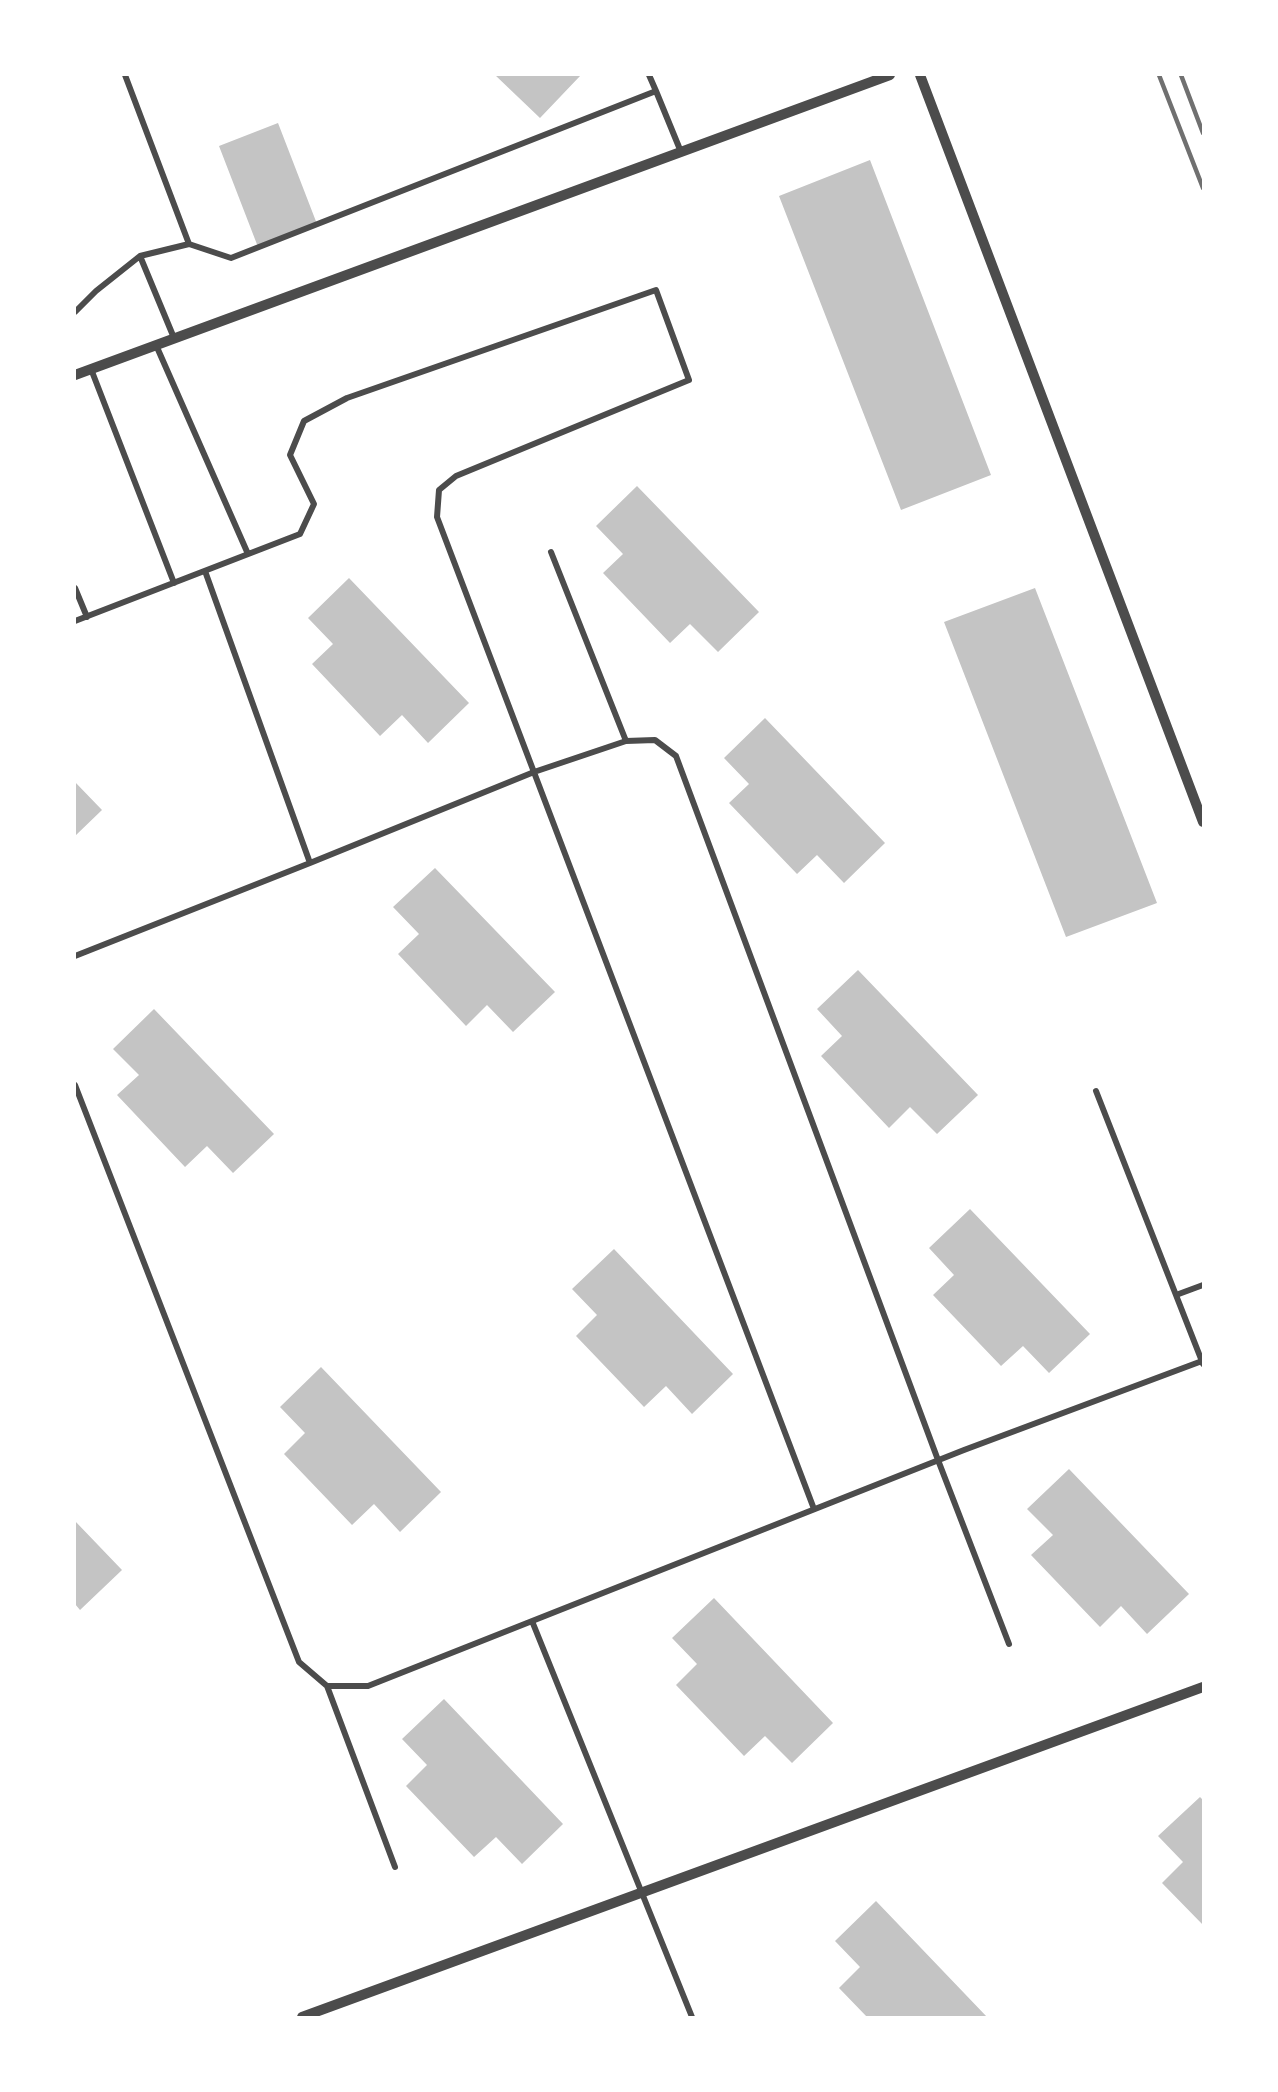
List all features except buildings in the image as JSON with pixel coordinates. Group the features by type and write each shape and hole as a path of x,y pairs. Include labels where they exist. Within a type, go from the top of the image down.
{"street":[{"path":"125,75 189,244"},
{"path":"649,75 681,152"},
{"path":"75,375 890,75"},
{"path":"920,75 1203,822"},
{"path":"75,312 96,291 140,256 189,244 231,258 656,91"},
{"path":"140,256 174,338"},
{"path":"75,621 300,534 314,504 290,455 304,421 347,398 656,290 689,380 456,476 439,490 437,517 814,1509"},
{"path":"156,345 248,554"},
{"path":"91,369 174,583"},
{"path":"551,552 626,741"},
{"path":"205,571 310,863"},
{"path":"75,588 87,617"},
{"path":"75,956 534,772 626,741 655,740 676,756 938,1460 1009,1644"},
{"path":"75,1085 299,1662 327,1686 395,1867"},
{"path":"327,1686 368,1686 938,1460 1202,1363 1096,1091"},
{"path":"1176,1295 1203,1285"},
{"path":"532,1621 692,2017"},
{"path":"302,2017 1203,1687"}],"railway":[{"path":"1159,75 1203,188"},
{"path":"1181,75 1203,133"}]}
